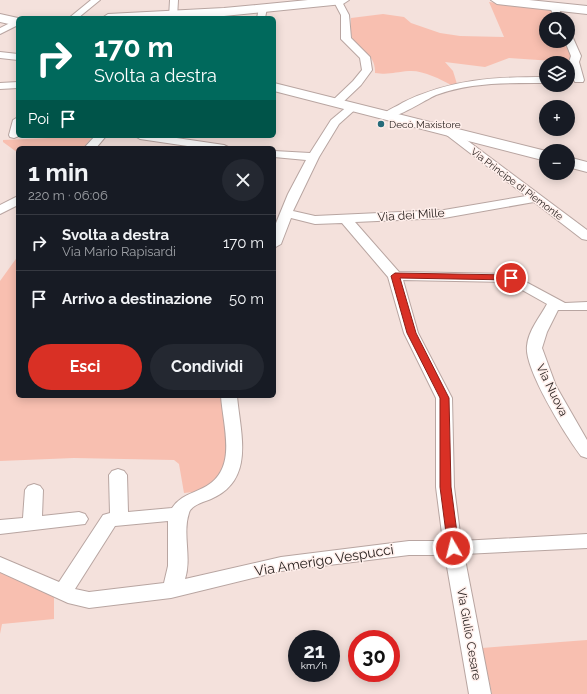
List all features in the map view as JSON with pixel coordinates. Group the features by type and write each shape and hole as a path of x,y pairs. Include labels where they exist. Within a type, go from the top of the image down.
{"street":[{"path":"76,16 96,0"},
{"path":"173,16 174,0"},
{"path":"336,103 368,70 365,58 346,39 345,15 337,0"},
{"path":"195,16 262,13 343,0"},
{"path":"497,0 551,4 587,10"},
{"path":"0,18 16,22"},
{"path":"0,31 16,23"},
{"path":"572,48 576,56 574,62 583,80"},
{"path":"0,55 16,58"},
{"path":"387,116 418,99 460,85 503,80 539,80"},
{"path":"0,86 16,85"},
{"path":"276,88 539,154"},
{"path":"276,239 313,158 335,122 353,107"},
{"path":"14,135 16,128"},
{"name":"Via Principe di Piemonte","path":"448,132 587,236"},
{"path":"92,146 99,138"},
{"path":"154,138 210,146"},
{"path":"276,154 313,158"},
{"path":"575,163 587,166"},
{"name":"Via dei Mille","path":"287,213 314,220 444,214 536,198"},
{"path":"0,210 16,201"},
{"name":"Via Giulio Cesare","path":"346,219 395,276 411,333 444,398 445,487 453,548 480,694"},
{"path":"395,276 511,278 562,307 587,306"},
{"name":"Via Nuova","path":"555,303 534,346 540,370 562,413 587,452"},
{"path":"171,590 177,573 181,510 189,501 212,491 230,471 236,455 229,398"},
{"path":"118,475 119,519"},
{"path":"32,523 34,490"},
{"path":"63,592 109,520 180,514"},
{"path":"0,527 79,519"},
{"name":"Via Amerigo Vespucci","path":"0,564 75,598 89,600 171,590 281,564 409,548 453,548 587,541"}],"shaded area":[{"path":"489,2 550,9 552,12 539,12 539,48 568,48 571,56 539,56 539,60 509,58 485,67 445,62 453,71 457,84 451,85 431,75 414,71 380,74 375,73 373,60 354,42 351,35 351,18 383,14 404,17 411,23 440,33 460,36 504,37"},
{"path":"91,138 85,146 16,146 16,152 3,142 3,140"},
{"path":"16,259 16,398 225,398 230,445 226,471 202,491 184,493 179,464 174,460 74,458 0,461 0,281"},
{"path":"0,570 54,597 54,619 2,624 0,634"},
{"path":"587,640 587,694 492,694 482,648"}],"place":[{"name":"Decò Maxistore","path":"381,124"}],"route":[{"path":"453,548 445,487 444,398 411,333 395,276 511,278"}]}
